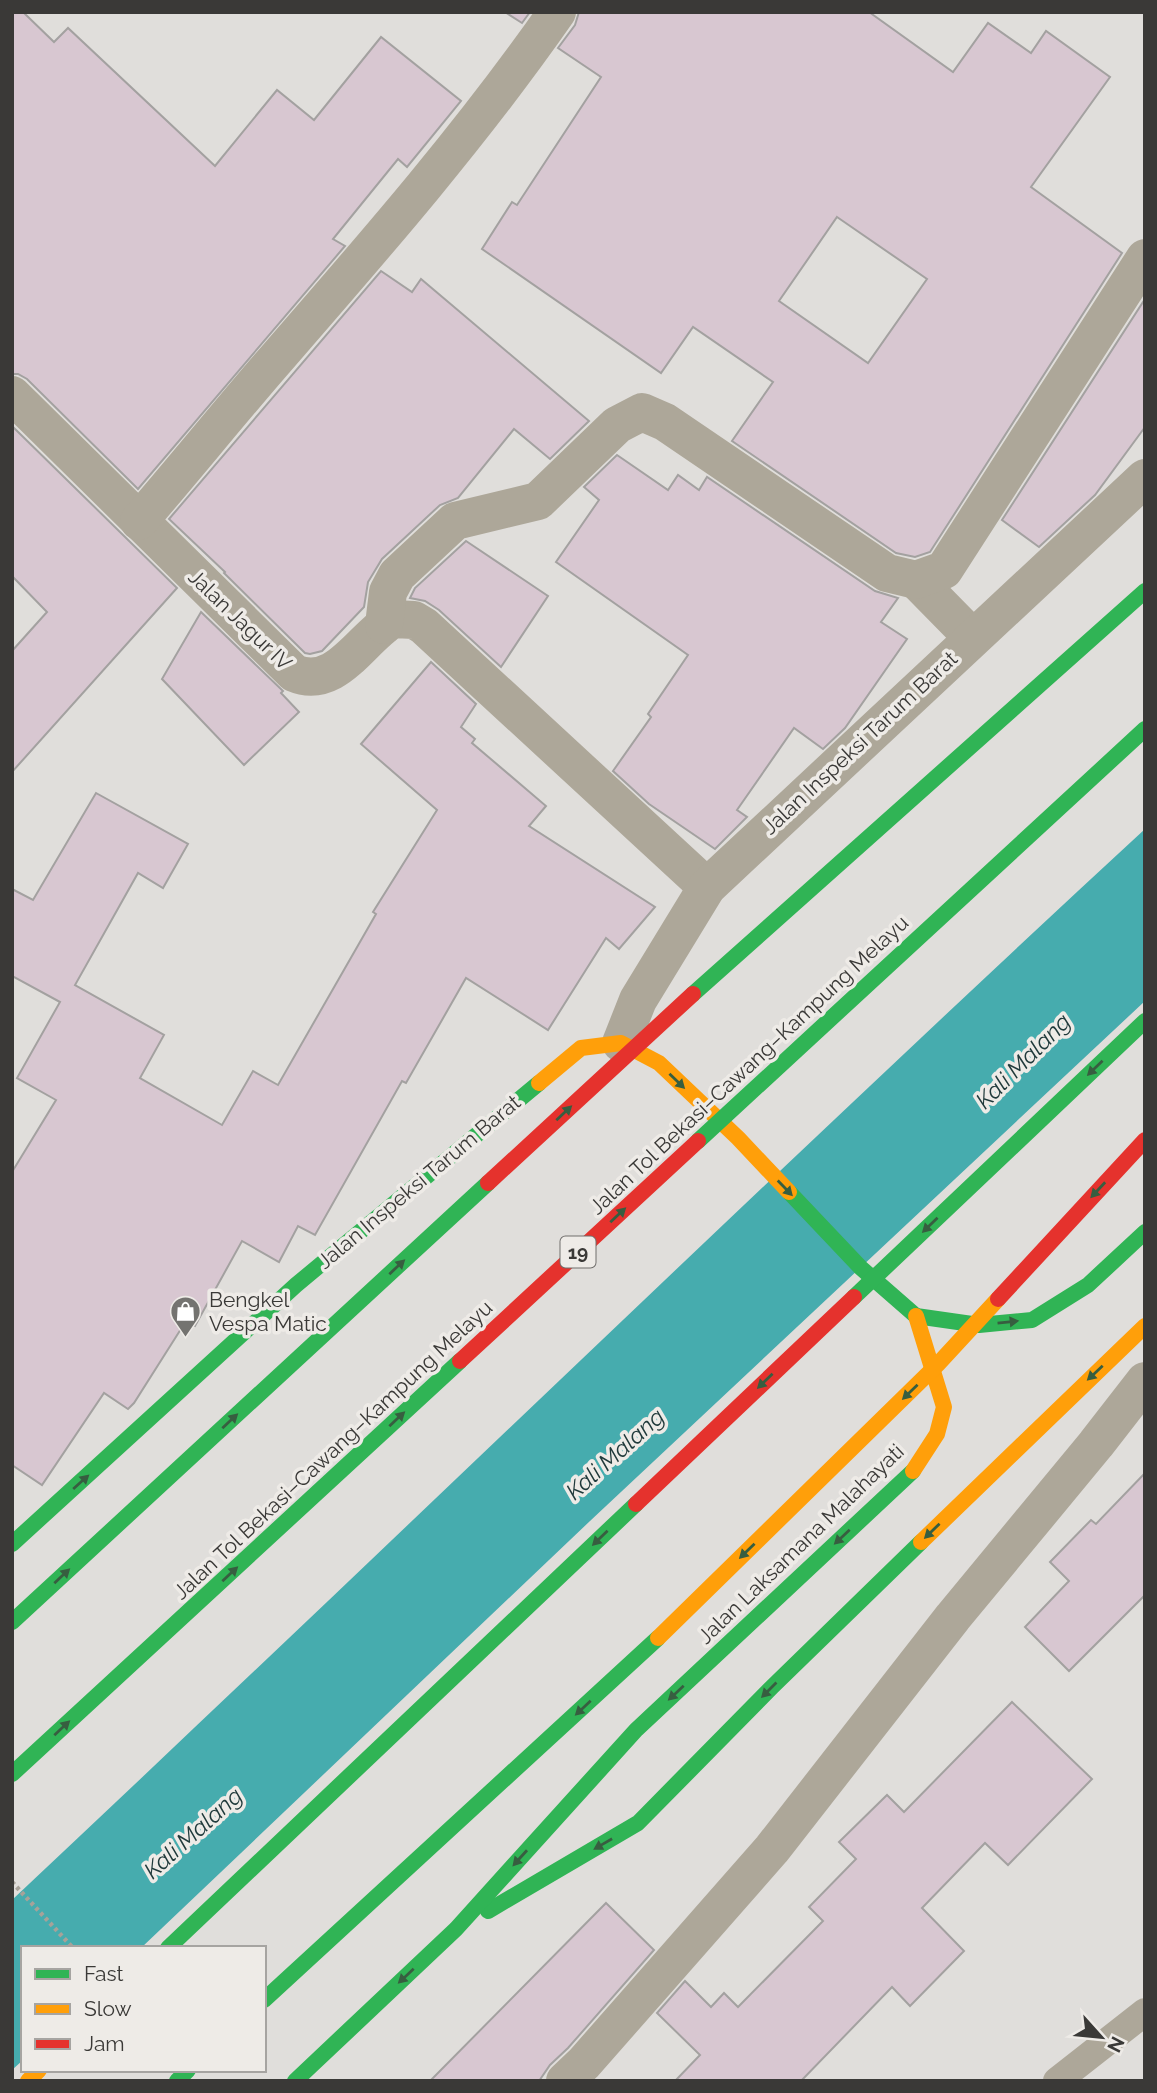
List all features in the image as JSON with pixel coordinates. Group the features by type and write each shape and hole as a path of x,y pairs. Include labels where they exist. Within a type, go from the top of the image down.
{"main road":[{"path":"12,1622 708,980 1145,591"},
{"name":"Jalan Tol Bekasi–Cawang–Kampung Melayu","path":"12,1774 1145,729"},
{"path":"170,1946 1145,1021"},
{"path":"621,1043 659,1063 738,1138 862,1268 916,1316 979,1325 1032,1320 1088,1285 1145,1232"},
{"name":"Jalan Inspeksi Tarum Barat","path":"12,1544 296,1285 581,1048 621,1043"},
{"path":"266,1998 661,1636 937,1364 1145,1140"},
{"name":"Jalan Laksamana Malahayati","path":"295,2081 456,1929 636,1730 914,1470 937,1434 944,1407 916,1316"},
{"name":"Jalan Laksamana Malahayati","path":"456,1929 639,1823 772,1687 1145,1326"}],"street":[{"path":"139,521 388,232 531,50 557,12"},
{"path":"916,580 944,570 1145,258"},
{"name":"Jalan Jagur IV","path":"12,395 282,664 306,678 316,678 334,671 384,625"},
{"path":"384,625 388,592 397,575 455,521 538,501 617,425 642,412 665,422 887,573 916,580 972,637"},
{"name":"Jalan Inspeksi Tarum Barat","path":"621,1043 638,1000 707,887 1145,478"},
{"path":"384,625 393,619 402,619 414,620 424,626 707,887"},
{"path":"565,2081 584,2063 772,1849 953,1617 1145,1381"}],"lane":[{"path":"1057,2081 1145,2012"}],"path":[{"path":"12,1882 70,1946"}],"water":[{"name":"Kali Malang","path":"1145,829 1145,1001 590,1521 143,1946 21,1946 21,2062 12,2070 12,1900 860,1095"}],"building":[{"path":"12,12 23,12 54,42 68,28 215,166 277,90 314,120 381,37 461,101 407,167 398,159 333,239 345,246 138,489 27,379 12,374"},
{"path":"505,12 530,12 522,23"},
{"path":"579,12 869,12 953,72 988,23 1031,53 1046,31 1110,77 1031,187 1122,253 930,552 915,557 896,553 732,441 773,382 693,327 661,373 482,249 512,202 517,205 601,77 558,48 575,25","holes":["837,217 927,279 868,363 779,301"]},
{"path":"381,271 412,292 421,279 589,421 550,459 514,429 458,498 440,505 382,559 368,582 364,607 322,651 310,654 305,653 169,519"},
{"path":"1145,299 1145,427 1095,495 1039,547 1002,520"},
{"path":"12,426 177,588 12,772 12,651 47,612 12,576"},
{"path":"617,455 668,490 678,475 699,490 707,477 875,591 898,598 881,622 907,639 845,728 823,749 794,728 737,810 747,817 715,849 649,804 613,771 651,717 648,714 688,655 556,562 599,500 584,487"},
{"path":"466,541 548,596 501,667 439,610 425,601 410,598 415,588"},
{"path":"201,612 283,691 281,693 299,712 244,765 162,679"},
{"path":"431,662 476,704 461,727 475,739 472,743 546,806 529,826 655,907 619,949 606,938 548,1030 466,978 406,1083 402,1081 315,1235 298,1226 279,1262 242,1241 195,1326 186,1321 134,1403 128,1409 104,1393 42,1485 12,1465 12,1172 56,1100 17,1078 60,1002 12,976 12,889 33,900 96,793 188,844 163,888 138,873 75,985 164,1035 140,1078 222,1125 253,1071 278,1085 376,914 373,912 437,810 361,744"},
{"path":"1145,1473 1145,1595 1069,1671 1025,1627 1069,1581 1050,1562 1091,1520 1096,1524"},
{"path":"1012,1702 1092,1779 1008,1865 985,1843 922,1908 964,1951 910,2006 892,1987 801,2081 675,2081 700,2055 657,2013 685,1981 711,2007 724,1993 738,2007 823,1921 809,1907 856,1859 839,1842 887,1795 904,1812"},
{"path":"606,1903 654,1950 550,2065 539,2081 430,2081"}],"traffic: fast":[{"path":"693,994 1145,591"},
{"path":"698,1141 1145,729"},
{"path":"854,1297 1145,1021"},
{"path":"12,1544 296,1285 539,1083"},
{"path":"12,1622 488,1183"},
{"path":"789,1192 861,1268 916,1316"},
{"path":"916,1316 979,1325 1032,1320 1088,1285 1145,1232"},
{"path":"12,1774 460,1361"},
{"path":"295,2081 456,1929 636,1730 913,1471"},
{"path":"170,1946 636,1504"},
{"path":"488,1911 638,1823 921,1542"},
{"path":"266,1998 658,1638"},
{"path":"177,2081 186,2072"}],"traffic: slow":[{"path":"539,1083 581,1048 621,1043 659,1063 738,1138 789,1192"},
{"path":"658,1638 938,1364 998,1299"},
{"path":"913,1471 937,1434 944,1407 916,1316"},
{"path":"921,1542 1145,1326"},
{"path":"28,2081 37,2072"}],"traffic: jam":[{"path":"488,1183 693,994"},
{"path":"998,1299 1145,1140"},
{"path":"460,1361 698,1141"},
{"path":"636,1504 854,1297"}],"place":[{"name":"Bengkel Vespa Matic","path":"186,1339"}]}
